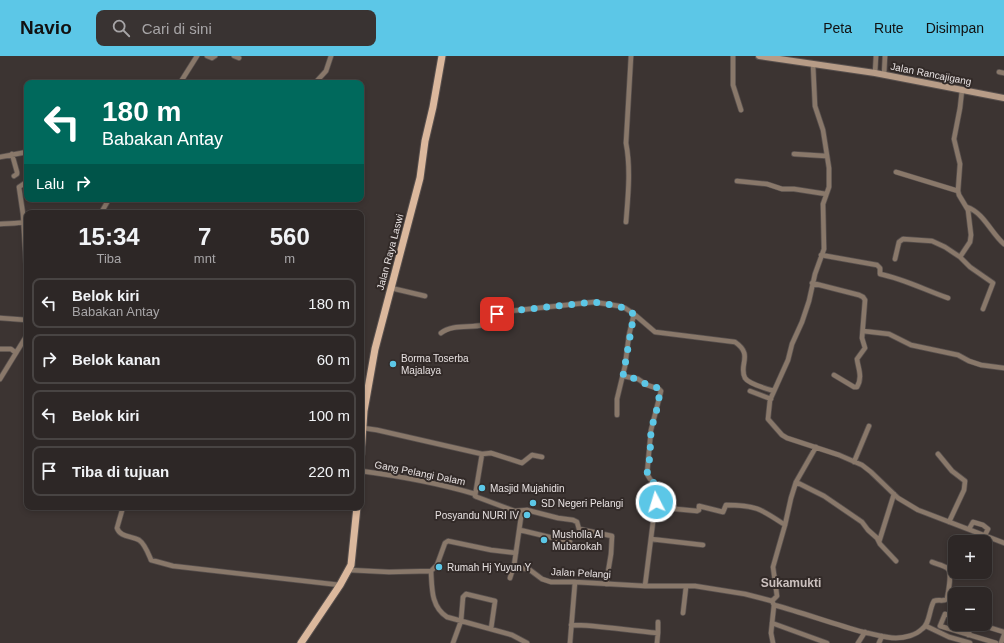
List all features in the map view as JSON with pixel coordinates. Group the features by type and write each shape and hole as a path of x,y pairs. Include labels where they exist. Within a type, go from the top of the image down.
{"main road":[{"name":"Jalan Raya Laswi","path":"364,411 375,349 422,170 425,141 433,108 442,56"},
{"name":"Jalan Rancajigang","path":"759,56 875,73 1004,98"},
{"path":"301,643 349,570 354,548 357,510"}],"street":[{"path":"182,80 197,56"},
{"path":"207,56 212,58 215,56"},
{"path":"318,80 326,71 331,56"},
{"path":"626,222 629,177 626,142 631,56"},
{"path":"733,56 734,85 741,110"},
{"path":"875,73 876,56"},
{"path":"884,75 885,56"},
{"path":"813,64 815,106 823,130 829,168 829,180 823,204 824,249 812,283 809,301 802,322 792,344 788,360 771,399 768,419 771,424 787,438 839,455 871,472 894,494 918,510 985,535 988,529 983,525 973,522 969,529"},
{"path":"960,257 970,242 971,237 967,207 958,191 960,164 954,139 962,90"},
{"path":"1004,93 1004,98"},
{"path":"0,157 24,152"},
{"path":"12,154 17,172 14,176"},
{"path":"794,154 826,156"},
{"path":"896,172 958,191"},
{"path":"737,181 767,184 782,189 794,189 826,194"},
{"path":"24,183 19,187 24,237"},
{"path":"967,207 981,217 993,234 1004,244"},
{"path":"0,224 23,222"},
{"path":"895,259 899,242 904,239 932,241 945,247 993,283 983,309"},
{"path":"822,255 877,265 880,268 880,274 909,282 929,290 939,296 948,298"},
{"path":"812,283 863,297 865,302 862,340 865,349 858,359 860,374 858,385 854,387 834,375"},
{"path":"391,288 425,296"},
{"path":"441,333 450,329 484,325 495,315 501,312 590,302 619,306 634,314 655,332 735,342 744,352 745,378 774,392"},
{"path":"617,415 617,401 634,314"},
{"path":"0,318 24,320"},
{"path":"863,331 887,333 911,345 958,355 980,365 1004,368"},
{"path":"0,379 24,340"},
{"path":"0,349 10,349 16,353"},
{"path":"623,376 638,379 647,385 659,388 660,390 658,405 651,430 650,456 647,474 657,486 645,586"},
{"path":"750,392 771,399"},
{"path":"854,462 869,426"},
{"path":"364,428 482,454 491,453 522,463 532,455 542,457"},
{"path":"772,642 773,603 777,596 773,572 774,561 796,482 816,447"},
{"path":"482,454 475,494 477,498 515,511 521,515 514,565 510,578"},
{"path":"938,454 952,471 965,481 964,490 949,522"},
{"name":"Gang Pelangi Dalam","path":"364,471 454,488 475,494"},
{"path":"796,482 824,496 862,522 896,561"},
{"path":"879,542 894,494"},
{"path":"655,507 697,511 699,510 699,506 723,512 726,505 753,507 766,512 785,525"},
{"path":"122,510 117,530 121,534 139,540 145,547 151,560 173,566 340,585"},
{"path":"515,511 527,510 558,518 573,520 577,522 579,529 612,536 611,554 606,584"},
{"path":"520,530 570,542"},
{"path":"992,538 1004,542"},
{"path":"651,539 702,545"},
{"path":"349,570 389,572 430,571 437,565 447,541 516,553"},
{"path":"932,562 947,567 950,570 950,575 947,599 934,601 926,626 970,643"},
{"name":"Jalan Pelangi","path":"514,565 515,567 530,570 542,579 561,583 575,582 645,586 696,586 725,590 773,603 842,626 882,636 898,638 905,637 922,630 926,626"},
{"path":"430,571 436,607 440,612 447,617 512,635 527,643"},
{"path":"570,643 575,582"},
{"path":"683,613 686,586"},
{"path":"453,643 461,621 463,597 465,595 494,601 495,603 491,629"},
{"path":"948,615 945,614 940,626 948,629"},
{"path":"658,622 658,643"},
{"path":"772,624 827,643"},
{"path":"571,625 587,625 636,632 658,633"},
{"path":"992,628 1004,632"},
{"path":"956,631 996,643"},
{"path":"968,635 969,631"},
{"path":"858,643 865,632"},
{"path":"1001,643 1004,635"},
{"path":"879,643 882,636"}],"place":[{"name":"Borma Toserba Majalaya","path":"393,364"},
{"name":"Masjid Mujahidin","path":"482,488"},
{"name":"SD Negeri Pelangi","path":"533,503"},
{"name":"Posyandu NURI IV","path":"527,515"},
{"name":"Musholla Al Mubarokah","path":"544,540"},
{"name":"Rumah Hj Yuyun Y","path":"439,567"}],"district":[{"name":"Sukamukti","path":"791,583"}],"route":[{"path":"497,314 501,312 594,302 619,306 634,314 623,376 638,379 647,385 659,388 661,393 651,430 650,456 647,474 657,486 656,502"}]}
